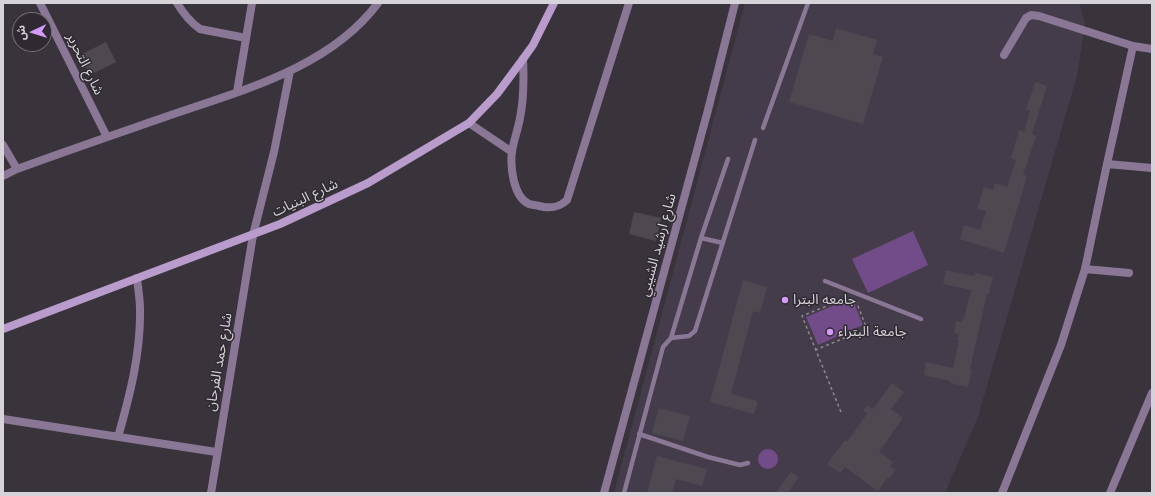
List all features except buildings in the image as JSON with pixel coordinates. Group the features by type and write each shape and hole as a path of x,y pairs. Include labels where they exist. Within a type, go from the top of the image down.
{"main road":[{"name":"شارع البنيات","path":"3,329 253,236 368,183 469,123 497,94 533,45 554,3"}],"street":[{"name":"شارع التحرير","path":"40,3 107,137"},
{"path":"177,3 186,17 200,29 246,38"},
{"path":"237,92 252,3"},
{"path":"3,176 17,169 237,92 290,71 325,52 357,27 378,3"},
{"path":"523,59 523,99 512,152 513,175 518,193 524,200 529,204 550,208 563,204 567,200 629,3"},
{"name":"شارع ارشيد الشيبي","path":"604,493 708,110 735,3"},
{"path":"1004,55 1026,18 1031,15 1039,16 1133,46 1152,48"},
{"path":"1002,493 1061,345 1085,270 1106,164 1133,46"},
{"name":"شارع حمد الفرحان","path":"211,493 216,452 235,353 253,236 274,152 290,71"},
{"path":"469,123 512,152"},
{"path":"3,145 17,169"},
{"path":"1106,164 1152,168"},
{"path":"1085,270 1129,273"},
{"path":"118,437 131,391 140,331 140,307 137,278"},
{"path":"1110,493 1152,393"},
{"path":"3,419 216,452"}],"lane":[{"path":"763,128 808,3"},
{"path":"671,338 689,336 695,331 756,140"},
{"path":"624,493 663,347 671,338 701,238 728,159"},
{"path":"701,238 723,243"},
{"path":"825,281 921,319"},
{"path":"639,434 708,457 740,465 748,462"}],"path":[{"path":"815,350 867,329 853,295 802,316 815,350 841,412"}],"shaded area":[{"name":"جامعة البتراء","path":"745,3 1079,3 1085,24 1077,76 978,417 945,493 614,493"},
{"path":"913,231 928,265 868,293 852,259"},
{"path":"852,298 863,325 818,345 806,317"},
{"path":"768,449 775,452 778,459 775,466 768,469 761,466 758,459 761,452"}],"place":[{"name":"جامعه البترا","path":"785,300"},
{"name":"جامعة البتراء","path":"830,332"}]}
